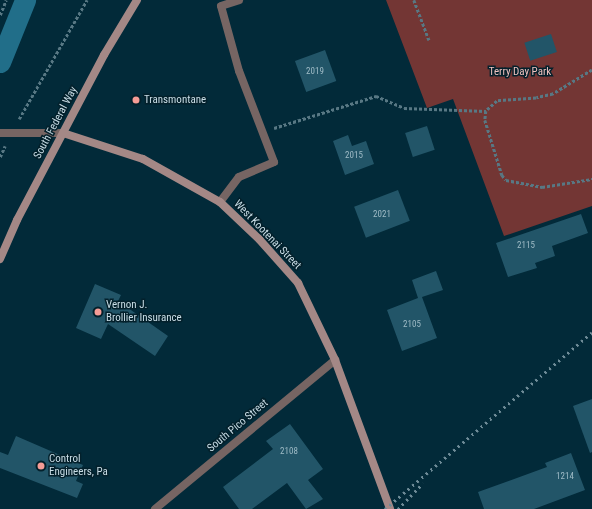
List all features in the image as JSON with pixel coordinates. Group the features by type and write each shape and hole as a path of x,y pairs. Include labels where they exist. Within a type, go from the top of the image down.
{"main road":[{"name":"South Federal Way","path":"0,259 17,220 104,55 137,0"},
{"name":"West Kootenai Street","path":"63,133 143,159 220,202 259,239 298,283 335,360 390,509"}],"street":[{"path":"220,202 239,177 274,162 239,71 221,6 239,0"},
{"path":"0,134 63,133"},
{"name":"South Pico Street","path":"155,509 335,360"}],"path":[{"path":"0,15 6,0"},
{"path":"28,102 87,0"},
{"path":"414,0 429,40"},
{"path":"263,133 376,96 404,108 486,112 497,101 536,98 553,94 592,70"},
{"path":"486,112 487,128 502,175 506,180 542,187 592,179"}],"green space":[{"name":"Terry Day Park","path":"386,0 592,0 592,206 504,236 453,99 427,108"}],"building":[{"path":"551,34 557,52 530,61 524,43"},
{"path":"325,50 336,81 306,92 295,61"},
{"path":"427,126 435,150 413,157 405,133"},
{"path":"348,135 352,146 366,141 374,164 345,175 333,141"},
{"path":"398,190 410,221 366,238 354,207"},
{"path":"581,214 588,233 552,246 555,256 535,263 537,268 508,277 496,243"},
{"path":"436,271 443,290 422,297 437,338 402,351 387,310 418,298 412,280"},
{"path":"95,284 121,295 118,301 168,336 155,356 108,324 101,339 76,328"},
{"path":"592,399 592,452 590,453 573,406"},
{"path":"290,424 323,469 308,480 323,499 306,509 287,483 252,509 239,509 223,487 273,449 266,441"},
{"name":"Control Engineers, Pa","path":"16,436 83,465 76,481 83,484 77,498 0,468 0,452 8,455"},
{"path":"571,453 585,490 534,509 484,509 478,492 547,467 545,463"}],"waterway":[{"path":"0,62 25,0"}],"railway":[{"path":"385,509 592,332"},
{"path":"398,509 423,483"}],"place":[{"name":"Transmontane","path":"136,100"},
{"name":"Vernon J. Brollier Insurance","path":"98,312"},
{"name":"Control Engineers, Pa","path":"41,466"}]}
